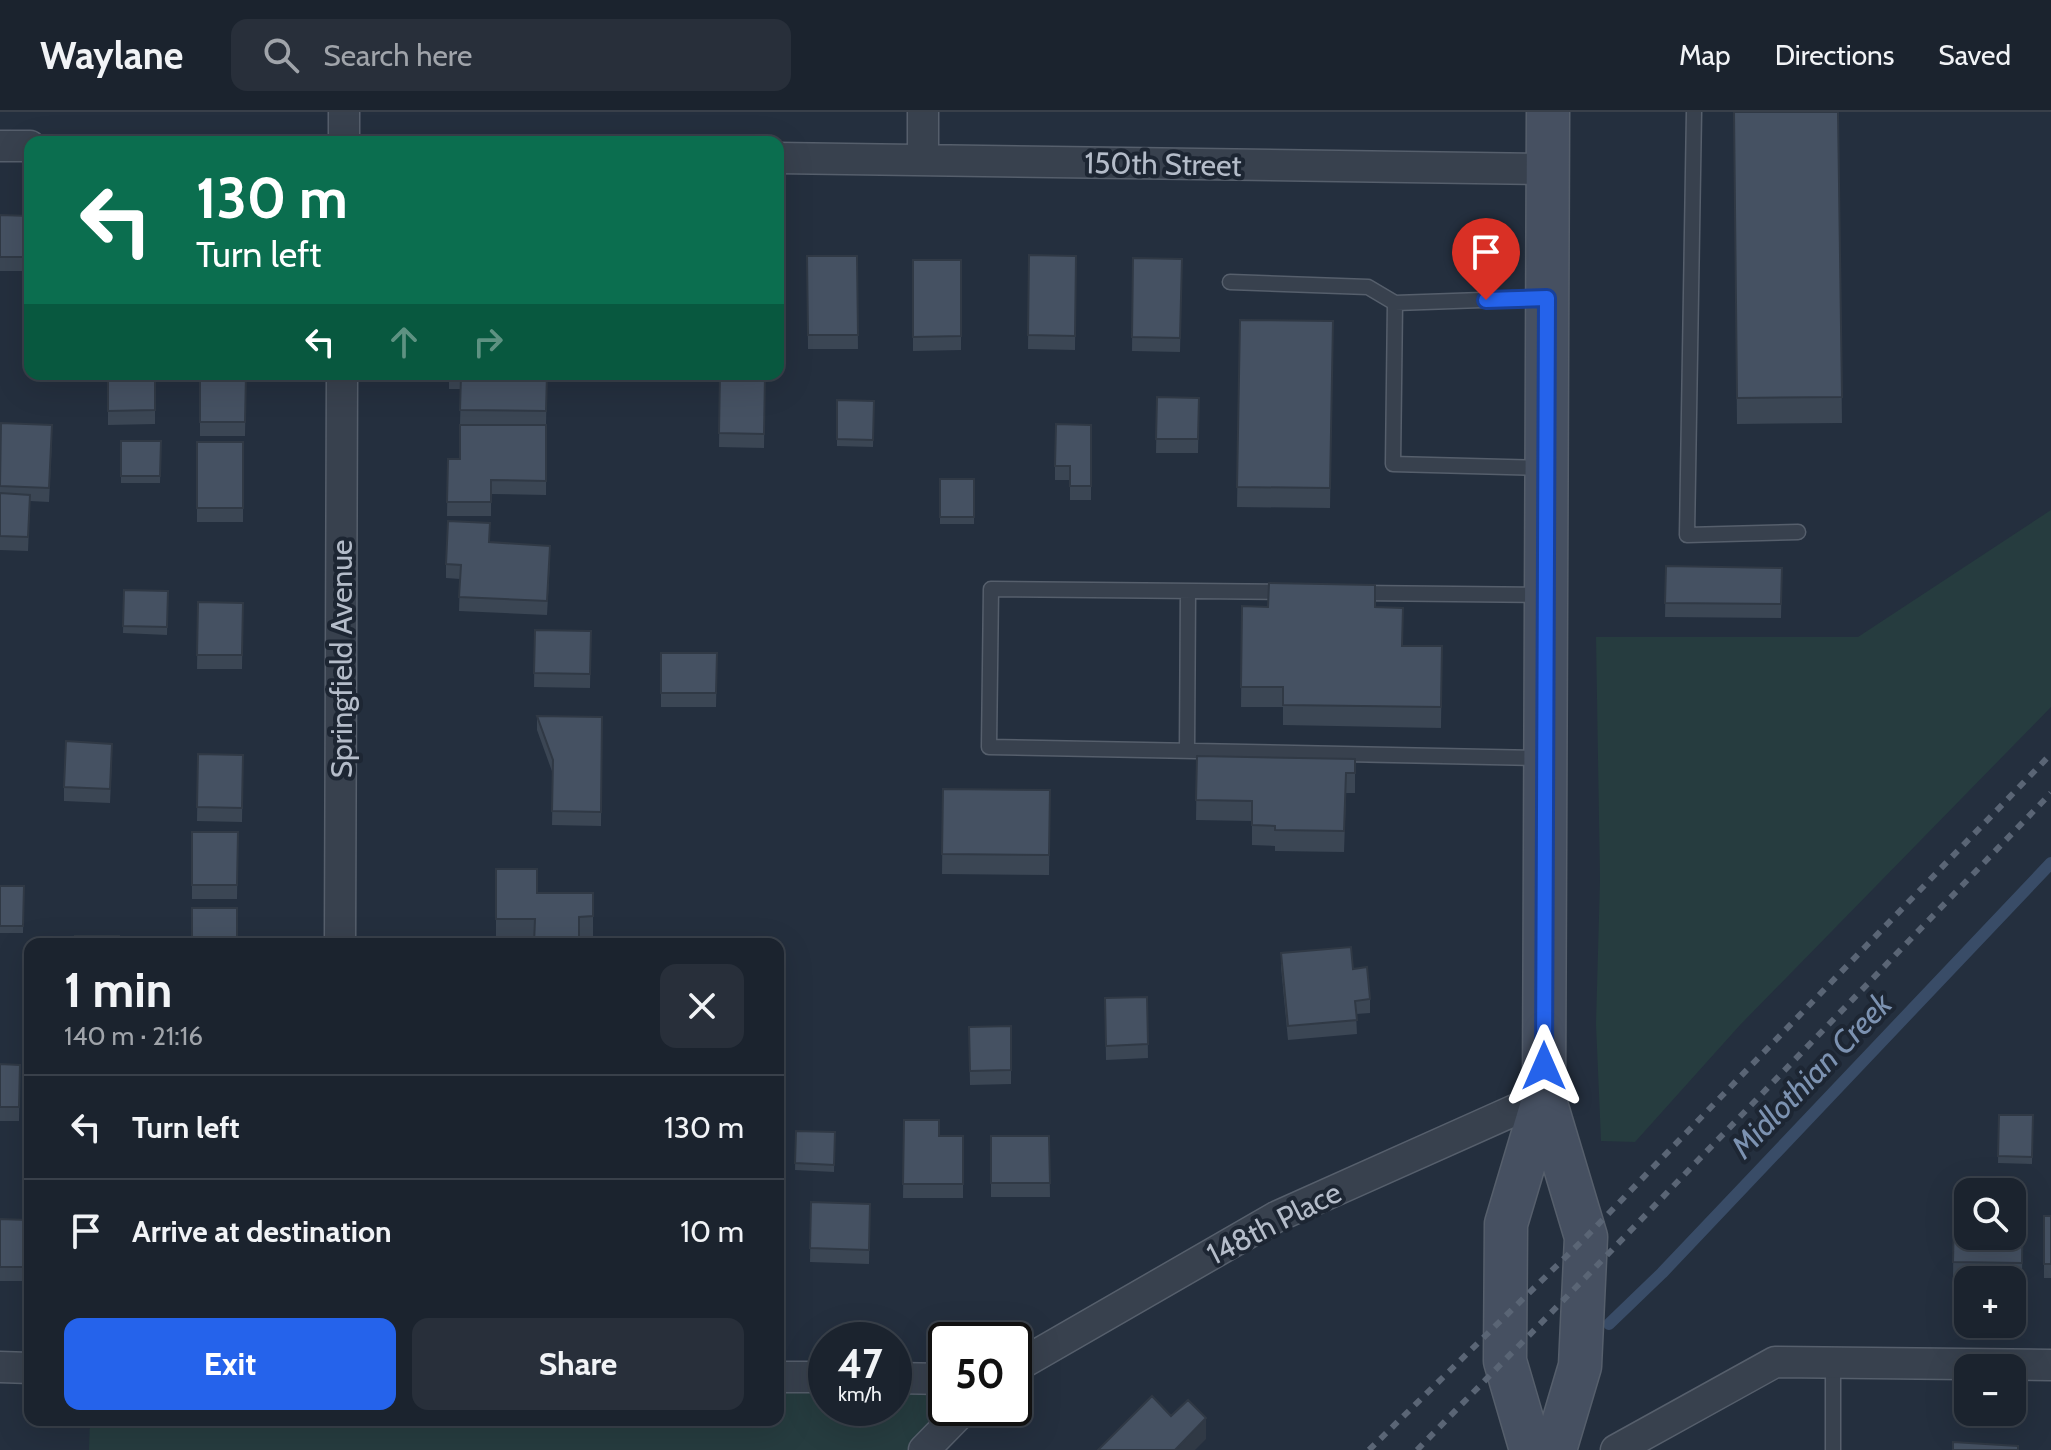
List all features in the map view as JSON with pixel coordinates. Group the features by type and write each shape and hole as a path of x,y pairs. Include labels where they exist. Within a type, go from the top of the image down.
{"main road":[{"path":"1531,1450 1505,1361 1506,1224 1544,1097 1548,112"},
{"path":"1544,1097 1586,1237 1580,1366 1555,1450"}],"street":[{"path":"344,112 344,136"},
{"path":"923,112 923,160"},
{"path":"0,146 24,146"},
{"name":"150th Street","path":"784,158 1548,169"},
{"name":"Springfield Avenue","path":"340,938 342,380"},
{"name":"148th Place","path":"1032,1358 1276,1217 1544,1097"},
{"path":"1616,1450 1775,1362 2051,1365"},
{"path":"0,1367 24,1368"},
{"path":"784,1377 808,1377"},
{"path":"924,1450 947,1426"}],"lane":[{"path":"1694,112 1687,535 1798,532"},
{"path":"1230,282 1368,287 1395,303 1547,298"},
{"path":"1395,303 1393,464 1547,468"},
{"path":"1297,592 991,589 989,747 1545,758"},
{"path":"1187,750 1188,591"},
{"path":"1344,593 1546,595"},
{"path":"1833,1363 1833,1450"}],"green space":[{"path":"2051,510 2051,707 1740,1025 1635,1142 1601,1141 1596,1024 1600,880 1596,637 1858,637"},
{"path":"784,1377 808,1377 808,1426 912,1426 912,1378 928,1379 928,1426 937,1426 924,1450 89,1450 90,1426 784,1426"}],"building":[{"path":"1734,112 1838,112 1842,397 1737,398"},
{"path":"0,215 24,216 24,257 0,257"},
{"path":"1029,255 1076,256 1075,336 1028,335"},
{"path":"807,256 857,256 858,335 808,335"},
{"path":"1133,258 1182,259 1180,338 1132,337"},
{"path":"913,260 961,260 961,336 913,337"},
{"path":"1240,320 1333,321 1330,488 1237,487"},
{"path":"108,380 155,380 155,410 108,411"},
{"path":"200,380 246,380 245,422 200,422"},
{"path":"461,380 547,380 546,411 460,410"},
{"path":"720,380 765,380 764,434 719,433"},
{"path":"1157,397 1199,398 1198,439 1156,439"},
{"path":"837,400 874,401 873,440 837,439"},
{"path":"1,423 52,425 49,488 0,486"},
{"path":"1056,424 1091,425 1091,486 1070,486 1070,466 1055,466"},
{"path":"460,425 546,425 546,481 491,480 491,502 447,502 448,459 460,459"},
{"path":"121,441 161,441 160,476 121,476"},
{"path":"197,442 243,442 243,508 197,508"},
{"path":"940,479 974,479 974,517 940,517"},
{"path":"0,493 30,495 28,537 0,536"},
{"path":"448,521 490,523 489,542 550,546 547,601 459,597 461,565 446,564"},
{"path":"1666,566 1782,568 1781,604 1665,603"},
{"path":"1269,583 1375,585 1375,607 1403,608 1402,646 1442,646 1441,707 1283,705 1283,687 1241,687 1242,606 1268,607"},
{"path":"124,590 168,591 167,627 123,626"},
{"path":"198,602 243,603 242,655 197,655"},
{"path":"535,630 591,631 590,674 534,673"},
{"path":"661,653 717,653 716,693 661,693"},
{"path":"537,716 602,717 601,812 552,811 553,760"},
{"path":"66,741 112,744 110,789 64,787"},
{"path":"198,754 243,755 242,808 197,807"},
{"path":"1197,756 1355,759 1355,773 1346,773 1344,831 1275,830 1275,826 1252,825 1252,801 1196,800"},
{"path":"943,789 1050,790 1049,855 942,854"},
{"path":"192,832 238,832 237,885 192,885"},
{"path":"496,869 537,869 537,893 593,893 593,916 579,917 579,938 534,938 535,919 496,919"},
{"path":"0,886 24,886 23,926 0,926"},
{"path":"192,908 237,908 237,938 192,938"},
{"path":"75,936 119,936 119,938"},
{"path":"1351,947 1353,969 1367,967 1370,999 1355,1001 1357,1020 1288,1026 1281,953"},
{"path":"1147,997 1148,1044 1106,1046 1105,998"},
{"path":"1011,1026 1011,1070 970,1071 969,1027"},
{"path":"0,1064 20,1065 19,1107 0,1107"},
{"path":"1999,1115 2033,1115 2032,1157 1998,1156"},
{"path":"904,1120 939,1120 939,1136 963,1136 963,1184 903,1184"},
{"path":"796,1131 835,1132 834,1165 795,1163"},
{"path":"991,1136 1049,1136 1050,1183 991,1183"},
{"path":"811,1202 870,1204 869,1250 810,1248"},
{"path":"1954,1216 1954,1250 2022,1250 2022,1263 1953,1262"},
{"path":"2044,1216 2051,1216 2051,1264 2044,1264"},
{"path":"0,1219 24,1220 24,1267 0,1267"},
{"path":"1152,1396 1171,1416 1188,1400 1206,1418 1175,1450 1098,1450"},
{"path":"1953,1442 2018,1446 2018,1450 1953,1450"}],"waterway":[{"name":"Midlothian Creek","path":"1609,1324 1662,1273 2051,863"}],"railway":[{"path":"1369,1450 1586,1237 2051,754"},
{"path":"1417,1450 2051,793"}],"route":[{"path":"1486,300 1547,298 1544,1066"}]}
